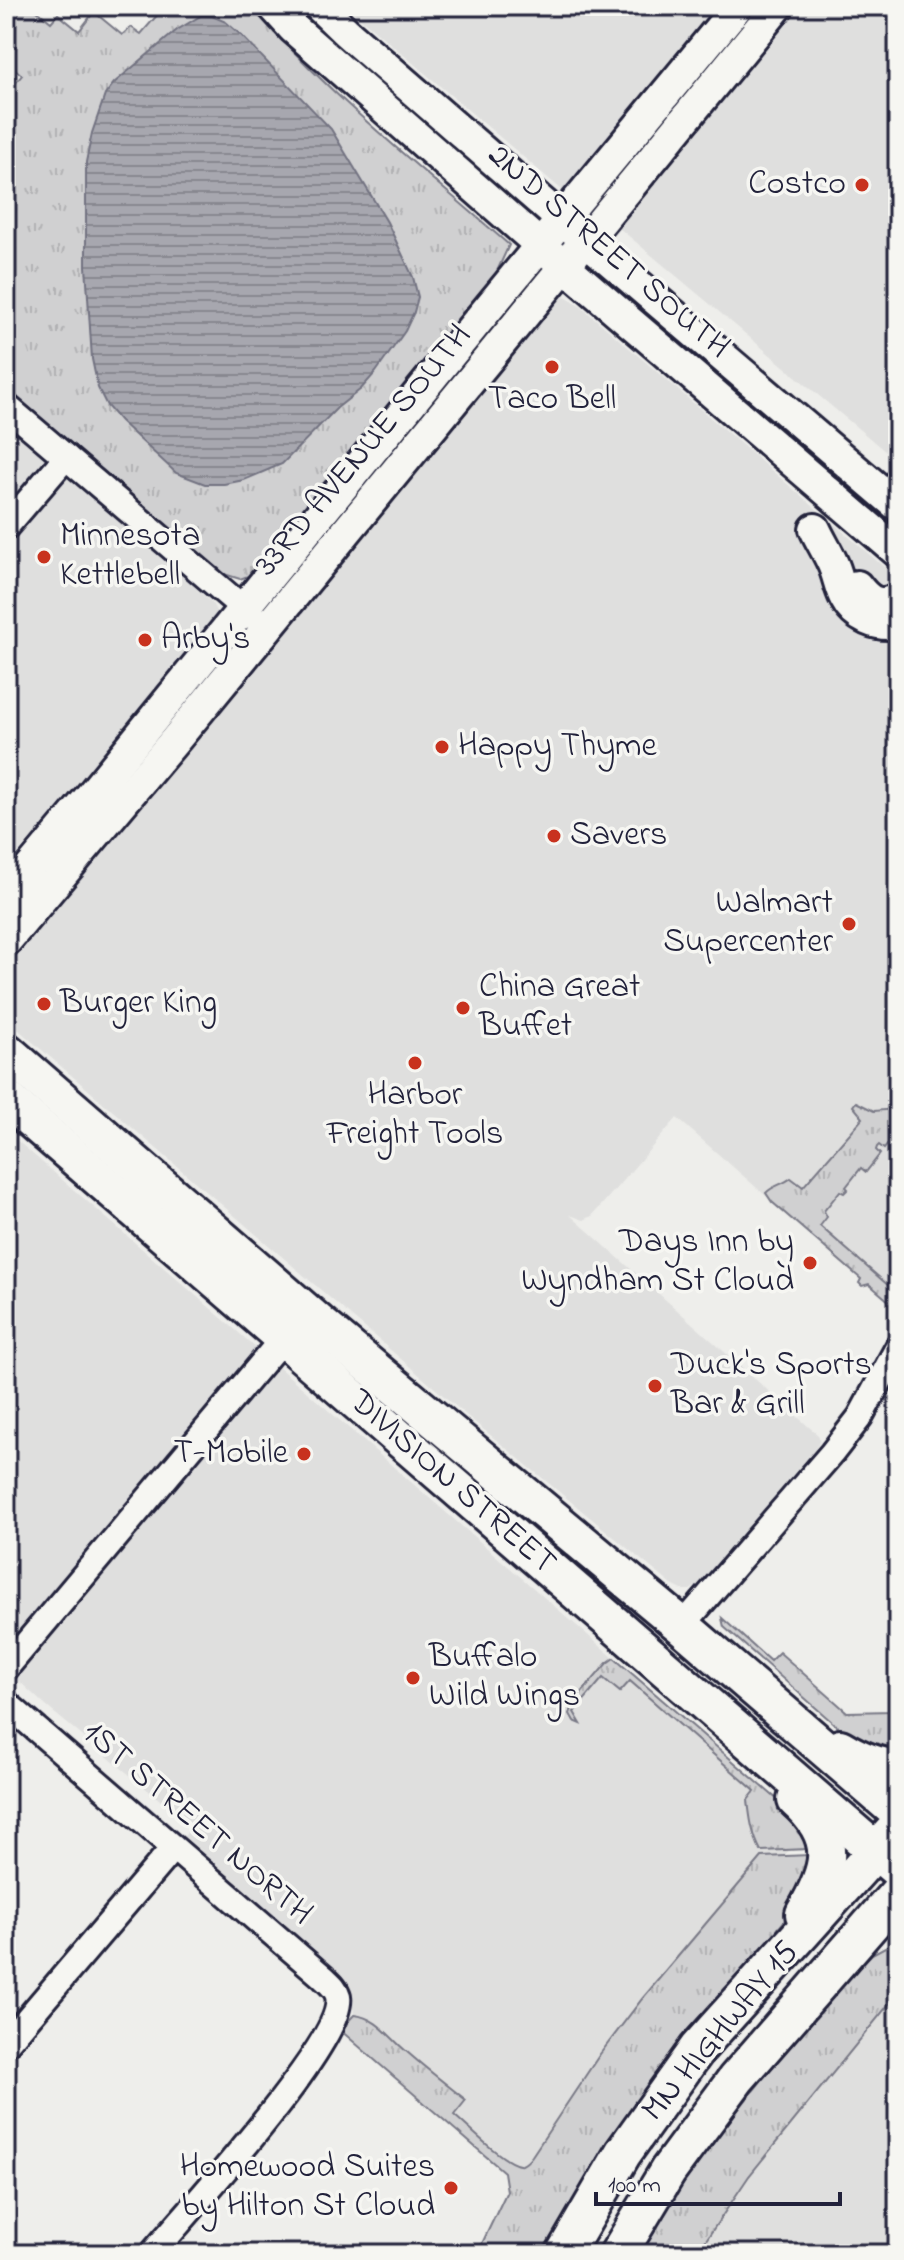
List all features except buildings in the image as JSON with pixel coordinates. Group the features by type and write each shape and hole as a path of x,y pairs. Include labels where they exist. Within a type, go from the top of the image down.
{"highway":[{"name":"DIVISION STREET","path":"6,1051 344,1344 682,1626 898,1812"},
{"name":"DIVISION STREET","path":"6,1098 712,1709 891,1849"},
{"path":"712,1709 737,1749 801,1805 817,1823 824,1841 827,1853 820,1887 778,1960"},
{"path":"781,1711 857,1758 875,1765 898,1768"},
{"name":"MN HIGHWAY 15","path":"564,2254 596,2197 698,2048 778,1960 891,1849"},
{"name":"MN HIGHWAY 15","path":"618,2254 668,2171 736,2079 898,1893"},
{"path":"859,1938 898,1931"}],"main road":[{"name":"2ND STREET SOUTH","path":"273,6 293,28 540,245 898,552"},
{"name":"2ND STREET SOUTH","path":"319,6 561,219 898,506"},
{"name":"33RD AVENUE SOUTH","path":"6,897 738,6"},
{"name":"33RD AVENUE SOUTH","path":"6,941 778,6"},
{"path":"898,598 884,604 871,601 856,583 847,561 815,529 834,565 849,606 874,623 898,623"}],"street":[{"path":"6,406 267,628"},
{"path":"6,527 66,457"},
{"path":"6,1668 284,1337"},
{"path":"682,1626 860,1417 898,1347"},
{"name":"1ST STREET NORTH","path":"6,1703 323,1977 339,1998 323,2041 291,2089 152,2254"},
{"path":"6,2044 173,1848"}],"shaded area":[{"path":"346,6 724,6 568,195"},
{"path":"802,6 898,6 898,462 618,227"},
{"path":"202,15 226,22 242,36 331,129 387,222 413,277 418,297 405,331 361,389 337,408 282,464 244,480 224,484 205,484 176,473 107,406 98,388 92,359 86,266 86,162 105,95 114,83 177,30"},
{"path":"558,295 578,304 898,579 898,1308 869,1284 862,1286 859,1283 861,1279 677,1118 592,1216 584,1220 570,1215 818,1435 820,1441 698,1585 690,1590 672,1585 466,1415 6,1019 6,962 380,515"},
{"path":"6,426 190,583 212,603 218,615 70,798 6,865"},
{"path":"6,1131 779,1801 803,1832 533,2183 454,2115 465,2100 379,2026 354,2015 350,1987 343,1975 184,1836 190,1829 160,1800 6,1669"},
{"path":"898,1993 898,2254 697,2254 749,2176"}],"green space":[{"path":"6,6 31,6 51,22 58,14 79,31 94,12 122,35 131,27 141,34 165,6 252,6 344,100 509,245 493,280 248,576 240,579 224,574 6,388 6,95 22,75 6,61"},
{"path":"856,1102 874,1111 898,1111 898,1137 895,1135 884,1149 879,1145 877,1147 880,1154 866,1172 861,1168 844,1193 840,1191 824,1211 827,1217 820,1226 897,1293 890,1302 869,1284 862,1286 859,1283 861,1279 772,1202 766,1193 791,1178 803,1187 863,1118 853,1106"},
{"path":"722,1618 770,1661 779,1652 847,1712 892,1711 898,1704 898,1752 882,1750 840,1729 724,1627"},
{"path":"614,1658 779,1801 806,1840 808,1849 761,1851 755,1839 748,1800 755,1791 630,1681 620,1692 603,1678 574,1712 581,1724 574,1721 570,1714 574,1702"},
{"path":"809,1855 803,1898 730,1988 550,2254 477,2254 507,2191 504,2172 340,2030 354,2015 376,2024 466,2100 454,2115 497,2153 522,2165 532,2156 600,2054 642,1999 762,1857"},
{"path":"898,1940 898,1993 749,2176 702,2246 741,2253 641,2254 715,2138 779,2059 872,1954"}],"place":[{"name":"Costco","path":"862,185"},
{"name":"Taco Bell","path":"552,367"},
{"name":"Minnesota Kettlebell","path":"44,557"},
{"name":"Arby's","path":"145,640"},
{"name":"Happy Thyme","path":"442,747"},
{"name":"Savers","path":"554,836"},
{"name":"Walmart Supercenter","path":"849,924"},
{"name":"Burger King","path":"44,1004"},
{"name":"China Great Buffet","path":"463,1008"},
{"name":"Harbor Freight Tools","path":"415,1063"},
{"name":"Days Inn by Wyndham St Cloud","path":"810,1263"},
{"name":"Duck's Sports Bar & Grill","path":"655,1386"},
{"name":"T-Mobile","path":"304,1454"},
{"name":"Buffalo Wild Wings","path":"413,1678"},
{"name":"Homewood Suites by Hilton St Cloud","path":"451,2188"}]}
